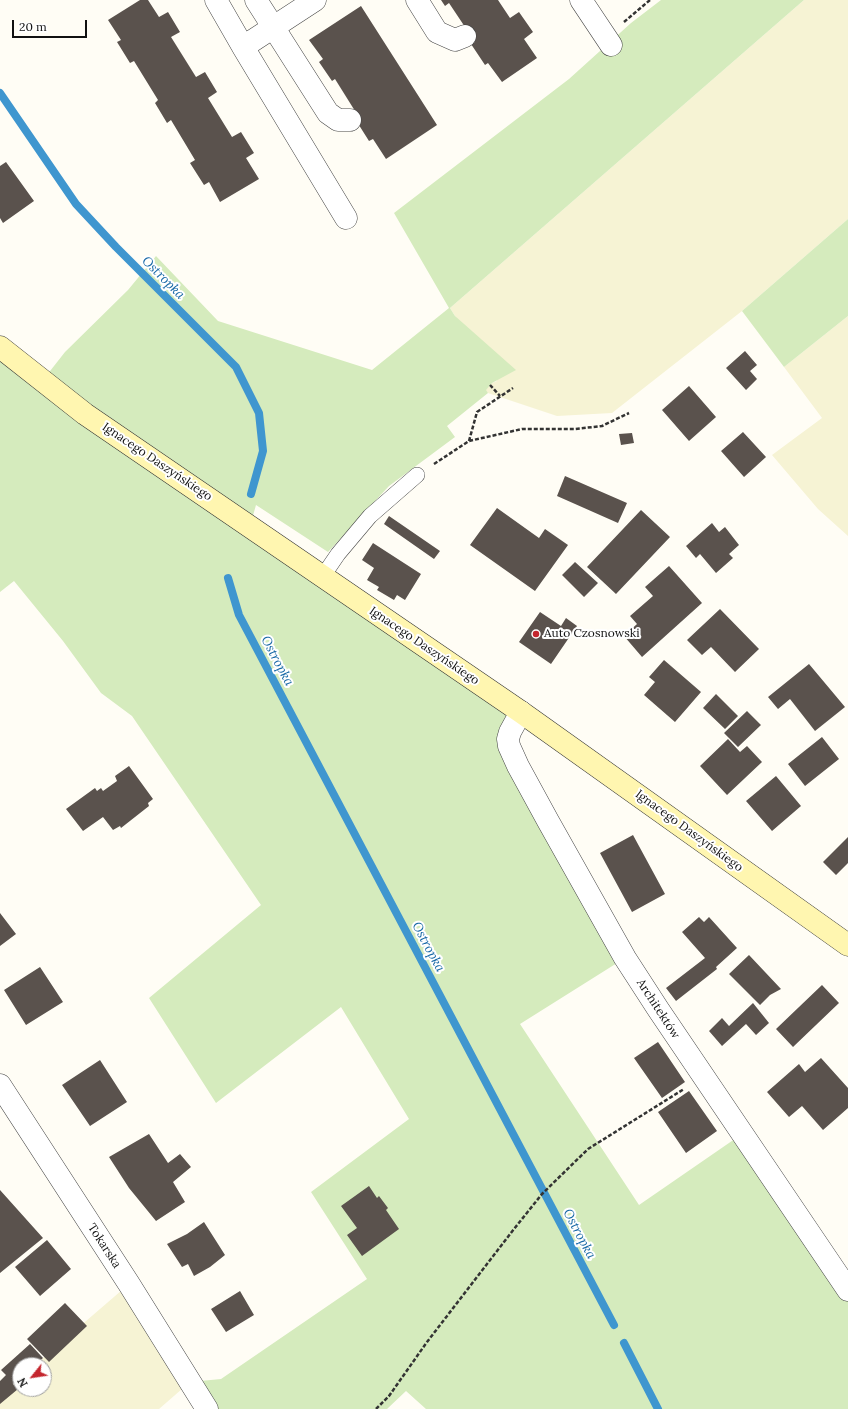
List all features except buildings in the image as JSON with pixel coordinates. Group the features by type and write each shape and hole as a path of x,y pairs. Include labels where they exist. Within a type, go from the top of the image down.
{"main road":[{"name":"Ignacego Daszyńskiego","path":"0,347 85,414 521,712 848,945"}],"street":[{"path":"216,0 346,218"},
{"path":"256,0 328,113 338,120 350,120"},
{"path":"243,47 315,0"},
{"path":"417,0 437,32 455,40 465,36"},
{"path":"581,0 608,42"},
{"name":"Architektów","path":"521,712 510,732 508,739 509,746 518,766 548,821 625,958 848,1290"},
{"name":"Tokarska","path":"0,1084 129,1284 207,1409"}],"lane":[{"path":"323,576 338,554 370,516 417,475"}],"path":[{"path":"608,42 650,0"},
{"path":"490,385 500,396"},
{"path":"469,441 478,412 513,388"},
{"path":"417,475 469,441 522,429 575,429 602,426 629,414"},
{"path":"376,1409 389,1396 427,1342 542,1194 588,1149 685,1088"}],"shaded area":[{"path":"804,0 848,0 848,219 742,311 612,413 557,416 488,393 485,390 492,383 497,381 450,308"},
{"path":"848,316 848,536 818,509 772,455 822,418 784,367"},
{"path":"129,1284 190,1382 159,1409 0,1409 0,1396 12,1385 12,1397 52,1397 52,1357 44,1357"}],"green space":[{"path":"661,0 804,0 450,308 455,316 516,370 492,383 486,390 488,393 447,426 455,437 389,486 328,552 256,505 250,526 521,712 510,732 625,958 520,1024 639,1205 742,1134 848,1290 848,1409 426,1409 406,1391 387,1409 207,1409 190,1382 221,1379 367,1279 311,1192 409,1119 341,1007 216,1103 149,998 261,905 132,716 101,693 63,641 14,581 0,592 0,347 43,380 65,352 128,290 156,256 218,321 372,370 449,308 394,213 569,79 631,23"},
{"path":"848,219 848,316 784,367 742,311"}],"waterway":[{"name":"Ostropka","path":"0,93 76,204 116,247 236,367 259,413 263,451 251,494"},
{"name":"Ostropka","path":"228,578 239,615 614,1325"},
{"name":"Ostropka","path":"624,1343 658,1409"}],"place":[{"name":"Auto Czosnowski","path":"536,634"}]}
